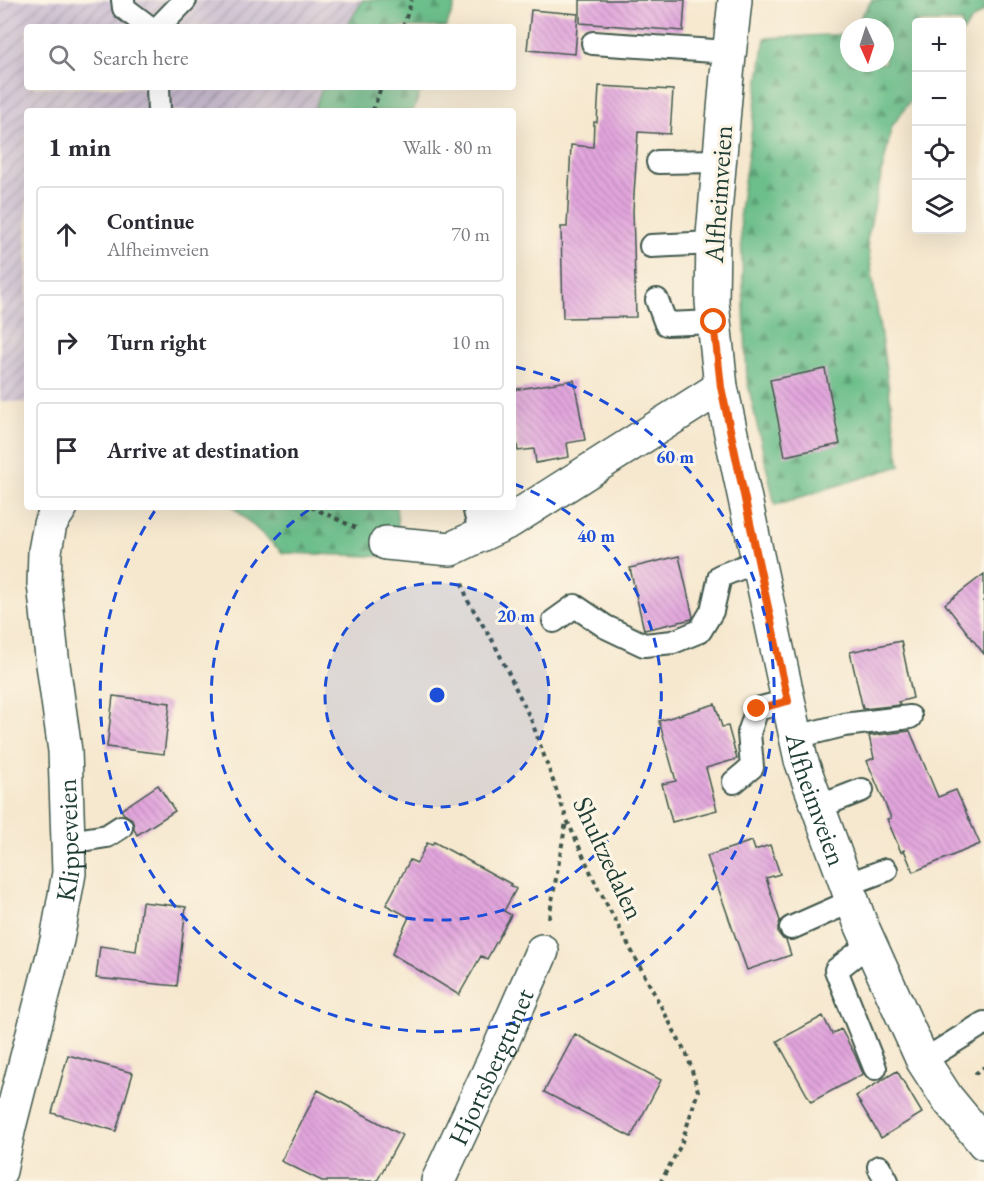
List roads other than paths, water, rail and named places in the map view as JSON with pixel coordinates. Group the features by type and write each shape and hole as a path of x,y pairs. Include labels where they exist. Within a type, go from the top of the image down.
{"street":[{"name":"Alfheimveien","path":"735,0 719,162 713,243 712,302 721,387 788,701 801,760 869,944 923,1061 947,1098 983,1141"},
{"path":"386,543 452,549 477,521 510,521 721,387"},
{"name":"Klippeveien","path":"0,1171 9,1127 57,940 69,873 65,751 44,583 45,551 50,524 59,510"},
{"name":"Hjortsbergtunet","path":"438,1181 543,951"}],"lane":[{"path":"123,0 124,8 145,24"},
{"path":"162,24 185,0"},
{"path":"593,43 729,52"},
{"path":"158,90 159,108"},
{"path":"658,162 719,162"},
{"path":"651,246 713,243"},
{"path":"657,300 666,324 714,322"},
{"path":"554,621 575,606 606,627 644,645 673,642 700,631 712,611 720,576 758,561"},
{"path":"734,782 752,766 749,733 757,709 788,701"},
{"path":"796,737 844,725 910,717"},
{"path":"818,807 862,790"},
{"path":"69,842 107,836 121,827"},
{"path":"792,928 886,870"},
{"path":"869,944 836,970 875,1068"},
{"path":"923,1061 984,1023"}]}
